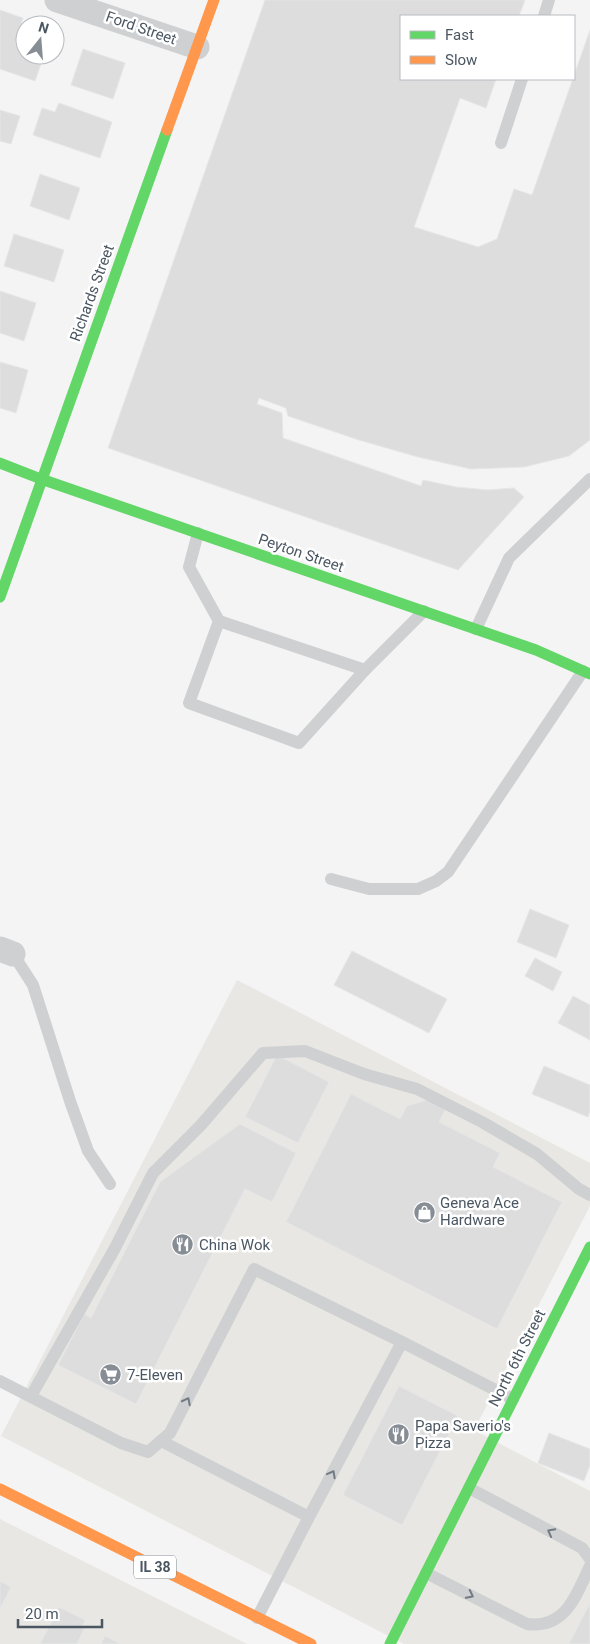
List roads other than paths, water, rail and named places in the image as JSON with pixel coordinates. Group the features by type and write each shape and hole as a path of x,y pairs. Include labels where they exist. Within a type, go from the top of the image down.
{"street":[{"name":"Ford Street","path":"57,0 197,47"},
{"name":"Richards Street","path":"0,597 214,0"},
{"name":"Peyton Street","path":"0,463 41,479 536,650 587,673"},
{"name":"North 6th Street","path":"390,1644 590,1247"},
{"name":"IL 38","path":"0,1489 311,1644"}],"lane":[{"path":"544,15 549,0"},
{"path":"501,143 522,80"},
{"path":"476,629 509,558 590,479"},
{"path":"198,533 189,567 219,621 365,670"},
{"path":"219,621 189,703 299,743 365,670 424,611"},
{"path":"331,879 369,889 418,889 436,881 448,872 587,673"},
{"path":"6,952 33,986 70,1102 88,1151 110,1184"},
{"path":"31,1396 115,1248 153,1173 201,1125 263,1053 305,1051 364,1074 416,1089 482,1122 537,1154 579,1189 590,1195"},
{"path":"0,1381 121,1443 148,1452 170,1433 254,1269 513,1399"},
{"path":"258,1618 309,1517 402,1342"},
{"path":"161,1441 309,1517"},
{"path":"469,1488 582,1548 590,1559"},
{"path":"426,1573 527,1624 535,1625 551,1623 570,1606 590,1566"}],"place":[{"name":"Geneva Ace Hardware","path":"424,1212"},
{"name":"China Wok","path":"183,1245"},
{"name":"7-Eleven","path":"111,1375"},
{"name":"Papa Saverio's Pizza","path":"399,1435"}]}
